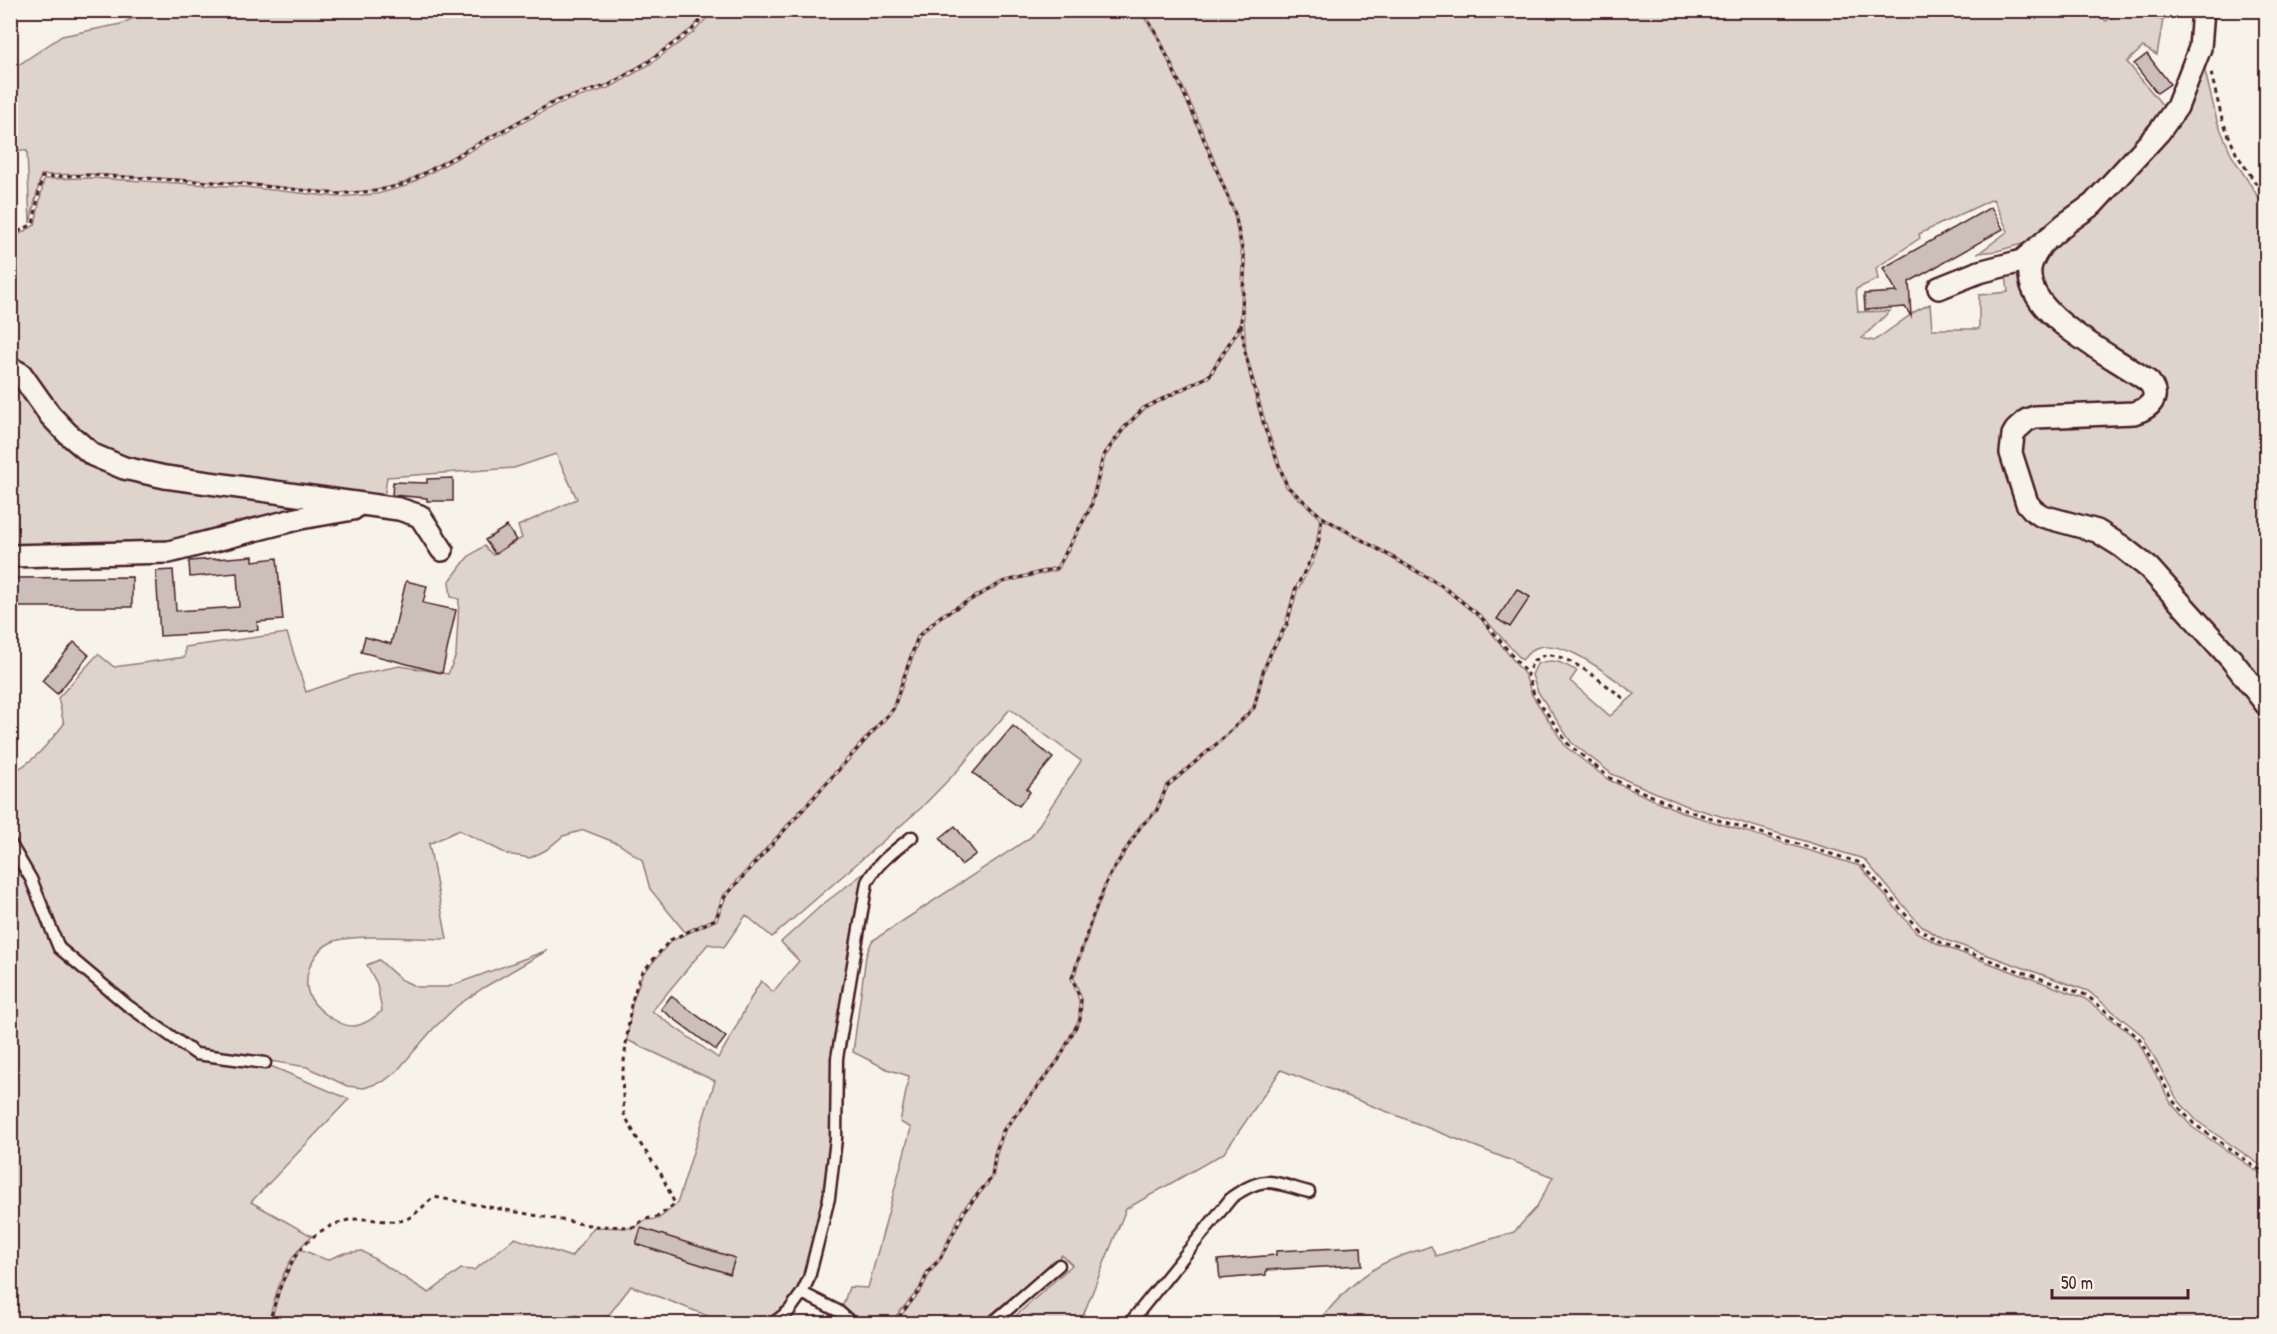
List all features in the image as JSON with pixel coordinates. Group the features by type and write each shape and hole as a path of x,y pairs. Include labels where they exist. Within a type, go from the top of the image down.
{"street":[{"path":"1939,288 1979,272 2022,261 2093,204 2158,132 2177,106 2200,48 2203,10"},
{"path":"2041,244 2031,261 2030,270 2032,286 2040,302 2063,324 2149,382 2155,395 2149,406 2134,412 2035,417 2021,424 2013,435 2010,453 2028,503 2042,516 2097,531 2149,568 2231,659 2266,704"},
{"path":"10,368 21,374 50,415 93,455 124,468 165,477 399,509 420,516 442,550"},
{"path":"10,556 169,552 334,512 399,509"}],"lane":[{"path":"772,1323 789,1311 802,1293 816,1256 832,1177 836,1139 837,1058 867,882 879,864 912,837"},
{"path":"10,843 31,879 59,948 127,1005 196,1054 265,1063"},
{"path":"1129,1323 1232,1197 1250,1185 1264,1181 1310,1192"},
{"path":"991,1323 1059,1265"},
{"path":"802,1293 838,1311 853,1323"}],"path":[{"path":"10,236 33,224 42,177 91,175 245,184 337,194 376,191 405,184 556,101 609,85 648,62 692,30 710,10"},
{"path":"1141,10 1157,34 1235,214 1245,263 1242,324 1245,352 1265,429 1287,486 1322,517 1441,585 1481,617 1527,675 1534,694 1568,744 1610,778 1685,810 1862,863 1918,929 1942,943 2086,995 2139,1038 2174,1102 2194,1124 2266,1174"},
{"path":"2209,65 2222,119 2236,153 2266,199"},
{"path":"269,1323 279,1286 299,1249 321,1232 349,1220 405,1220 434,1197 594,1226 634,1227 644,1219 657,1217 675,1204 661,1174 639,1142 624,1114 621,1078 631,1004 640,975 670,940 716,919 723,898 893,709 918,636 941,616 1003,582 1057,568 1091,507 1103,456 1124,428 1144,408 1209,376 1242,324"},
{"path":"893,1323 920,1290 928,1272 940,1259 964,1210 992,1177 995,1154 1004,1131 1058,1060 1080,1019 1081,1000 1072,978 1108,878 1141,826 1156,812 1167,786 1229,733 1254,708 1263,672 1287,624 1295,590 1318,545 1322,517"},
{"path":"1527,675 1534,660 1548,655 1565,660 1591,674 1623,698"}],"shaded area":[{"path":"1139,10 1156,35 1234,214 1243,263 1240,324 1208,375 1143,407 1123,427 1102,456 1090,506 1056,567 1002,581 940,615 917,636 892,708 722,897 715,918 685,932 650,889 642,860 619,844 584,830 563,836 546,850 530,858 507,854 459,830 429,844 447,939 371,937 332,942 315,956 307,977 308,992 320,1010 334,1020 354,1026 366,1022 382,1011 377,984 367,965 379,960 400,979 417,987 448,987 548,950 457,1006 433,1029 397,1071 384,1081 364,1088 347,1086 307,1067 197,1049 128,998 62,944 34,876 11,834 10,773 33,758 64,724 58,698 98,654 114,667 185,657 185,647 287,633 306,692 355,675 400,666 448,674 456,655 459,599 451,597 449,582 468,557 484,546 493,555 522,538 518,526 577,499 556,454 514,468 387,477 384,498 153,468 92,448 11,360 11,239 35,225 44,179 91,178 245,187 337,197 377,194 406,186 557,104 611,87 650,64 694,32 713,11"},
{"path":"2094,10 2106,21 2121,11 2163,20 2157,55 2143,47 2127,62 2164,107 2121,160 2075,205 2029,242 1997,251 1979,253 2008,231 1993,199 1919,234 1920,238 1876,268 1878,279 1856,289 1858,312 1890,311 1862,338 1874,341 1916,311 1930,304 1932,329 1979,329 1979,295 2008,292 2006,274 2024,269 2024,279 2147,388 2146,402 2017,420 2023,505 2094,536 2145,572 2266,713 2266,1169 2197,1121 2177,1099 2142,1035 2088,991 1943,939 1921,926 1864,859 1687,806 1612,774 1571,742 1538,692 1532,675 1537,664 1548,661 1558,662 1577,671 1570,681 1610,716 1635,694 1586,660 1557,647 1544,646 1532,650 1522,660 1482,616 1442,584 1322,516 1288,486 1267,428 1246,352 1243,303 1246,263 1236,214 1196,115 1158,34 1143,11"},
{"path":"148,11 708,11 691,29 647,61 609,84 556,100 404,183 376,190 337,193 245,183 91,174 41,175 30,223 27,151 11,149 11,70 62,36 121,24"},
{"path":"2202,59 2217,121 2232,156 2266,209 2266,293 2262,299 2266,303 2266,695 2152,564 2037,507 2018,462 2025,428 2159,404 2067,320 2035,277 2045,249 2097,208"},
{"path":"1241,328 1250,378 1264,429 1286,487 1320,518 1316,545 1294,590 1285,624 1262,671 1253,707 1221,739 1166,785 1155,811 1140,825 1107,877 1071,978 1079,1000 1079,1019 1057,1060 1002,1130 994,1154 991,1177 963,1209 939,1258 927,1271 919,1289 890,1323 862,1323 842,1308 849,1287 868,1288 911,1128 900,1122 909,1076 887,1069 853,1052 866,956 872,941 1031,837 1081,761 1010,709 958,770 921,808 772,937 746,915 724,947 708,944 652,1011 718,1058 761,981 773,992 799,961 781,942 823,904 872,867 834,1058 831,1166 807,1277 787,1309 767,1323 726,1323 631,1286 608,1316 585,1321 576,1315 570,1323 270,1324 281,1286 300,1249 327,1260 344,1253 362,1251 429,1293 461,1269 474,1270 515,1238 571,1257 594,1227 634,1228 645,1220 658,1219 677,1204 715,1081 627,1040 632,1004 642,975 671,941 717,920 726,897 894,710 920,637 942,617 1003,583 1058,570 1092,507 1105,457 1125,429 1145,409 1210,377"},
{"path":"10,377 86,456 361,507 187,544 11,552"},
{"path":"1323,519 1440,586 1480,618 1525,675 1532,695 1566,747 1609,780 1684,813 1860,866 1916,932 1940,945 2084,998 2137,1039 2171,1103 2192,1127 2266,1177 2266,1323 1318,1323 1353,1285 1385,1263 1431,1246 1436,1256 1514,1232 1536,1208 1553,1177 1281,1070 1224,1153 1126,1209 1080,1323 1008,1323 1072,1265 1062,1255 981,1323 895,1323 921,1291 966,1211 993,1178 997,1154 1005,1131 1059,1061 1081,1019 1082,999 1074,978 1109,879 1142,826 1157,812 1168,787 1222,741 1255,708 1264,672 1288,625 1297,591 1313,562 1319,545"},
{"path":"10,851 27,880 56,950 197,1058 230,1064 273,1067 349,1099 251,1202 312,1236 302,1245 288,1265 278,1287 268,1323 11,1323"}],"building":[{"path":"2147,54 2170,84 2157,93 2134,64"},
{"path":"1991,207 2003,229 1909,282 1911,316 1905,307 1865,310 1864,294 1897,292 1883,268"},
{"path":"453,478 453,501 427,501 427,498 392,495 393,482 427,483 427,479"},
{"path":"507,526 516,540 495,554 485,540"},
{"path":"253,556 253,561 277,558 283,620 257,622 258,630 160,636 156,571 173,570 176,611 239,607 237,573 190,577 189,561"},
{"path":"132,577 132,607 12,607 11,578"},
{"path":"406,581 427,586 423,603 456,610 442,673 361,652 365,637 391,644"},
{"path":"1517,589 1530,597 1510,627 1497,619"},
{"path":"74,642 89,655 57,694 42,681"},
{"path":"1013,726 1053,758 1027,789 1030,792 1019,806 973,773"},
{"path":"955,826 976,854 961,865 940,838"},
{"path":"671,996 726,1037 716,1050 661,1009"},
{"path":"641,1228 735,1258 730,1274 636,1244"},
{"path":"1361,1247 1362,1265 1266,1270 1266,1275 1220,1279 1218,1260 1276,1255 1276,1251"}]}
